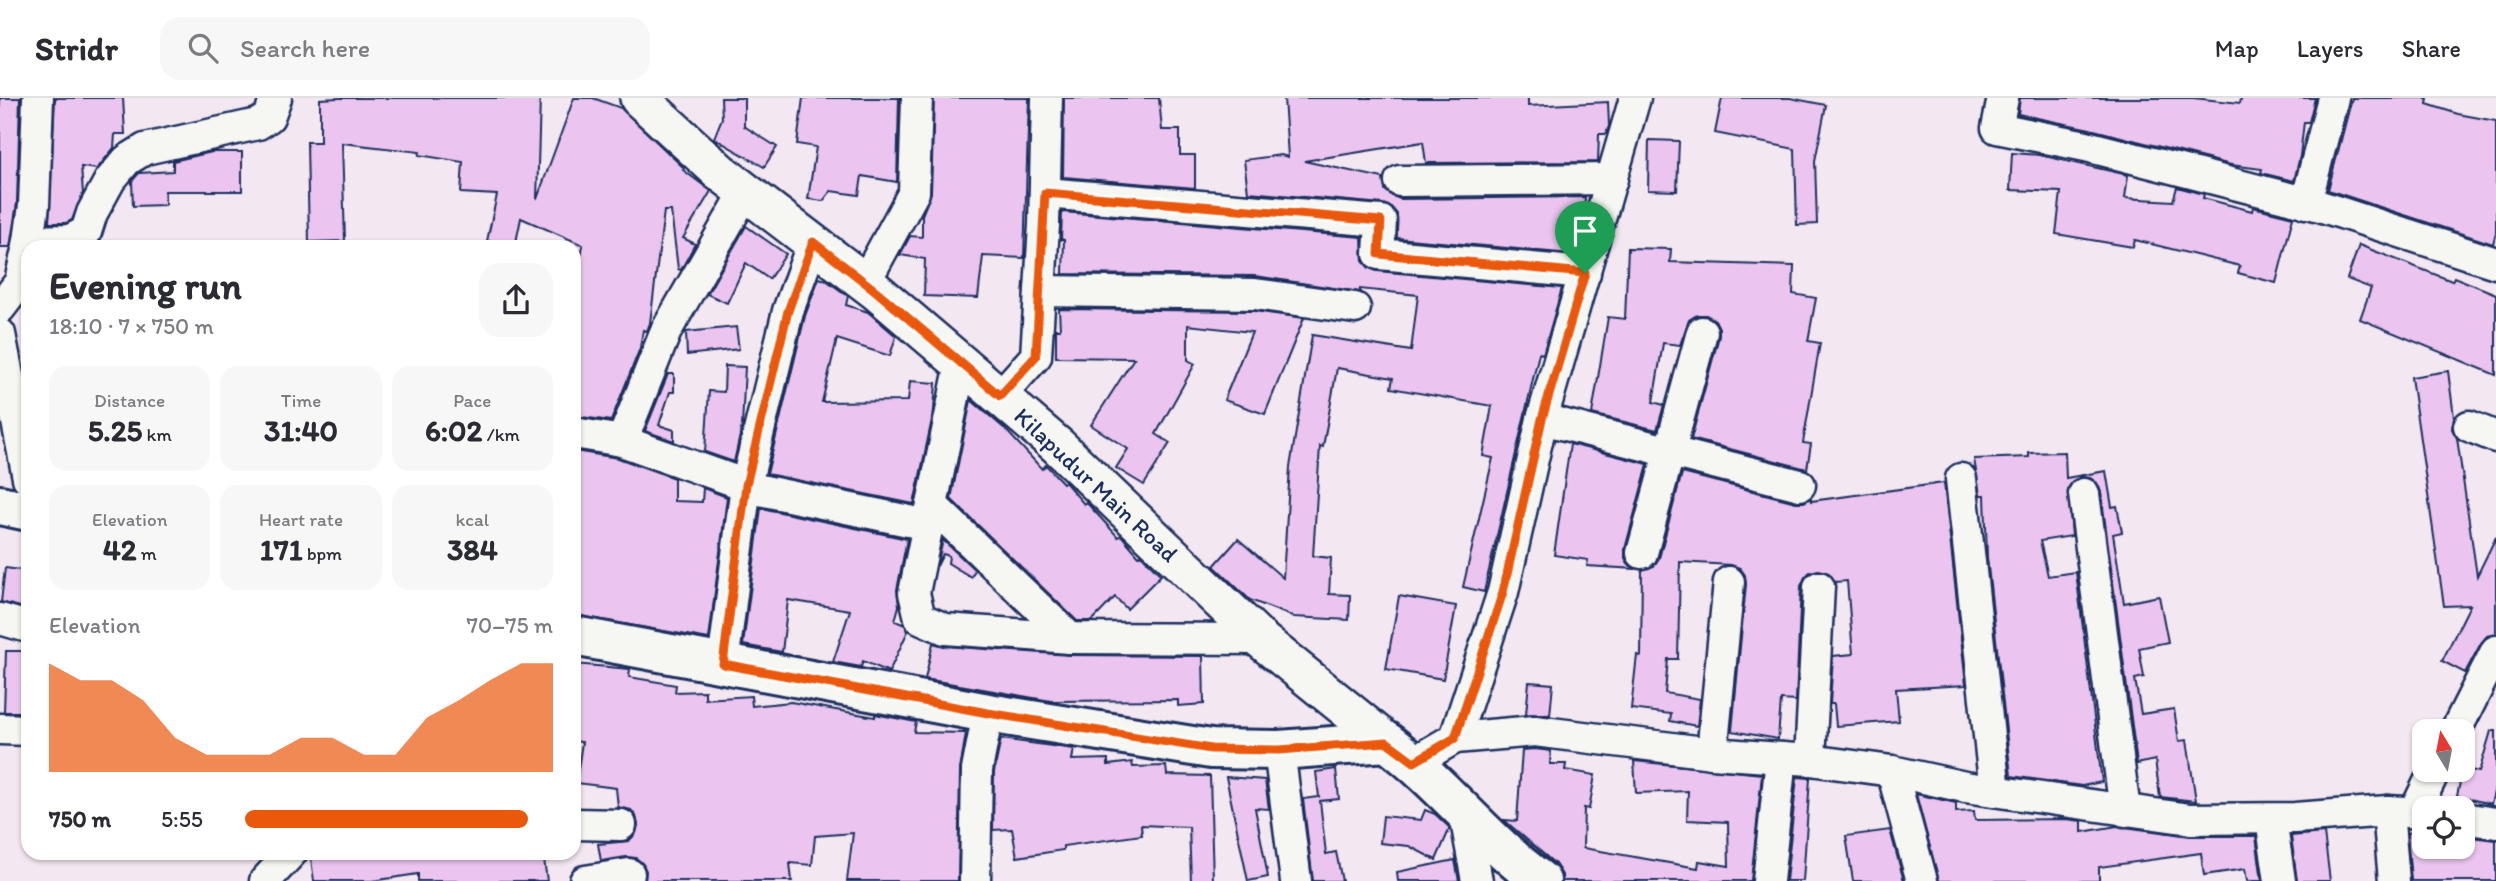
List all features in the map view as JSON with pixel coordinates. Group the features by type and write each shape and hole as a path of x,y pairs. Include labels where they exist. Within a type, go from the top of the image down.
{"main road":[{"path":"0,505 21,510"},
{"path":"581,636 988,713 1211,749 1401,752 1465,815 1539,880"}],"street":[{"path":"29,240 34,205 38,98"},
{"path":"70,240 86,232 92,213 110,180 127,160 145,149 258,124 269,117 276,98"},
{"name":"Kilapudur Main Road","path":"639,98 720,172 865,282 1000,396 1058,446 1260,639 1401,752"},
{"path":"865,282 914,192 917,98"},
{"path":"1000,396 1036,356 1047,98"},
{"path":"1455,738 1503,592 1542,419 1635,98"},
{"path":"2003,98 1997,128 2086,146 2306,203 2496,263"},
{"path":"2306,203 2333,98"},
{"path":"1400,181 1612,179"},
{"path":"622,441 666,331 746,191"},
{"path":"1045,193 1381,221 1379,254 1585,273"},
{"path":"723,664 746,485 788,311 813,242"},
{"path":"0,308 21,277"},
{"path":"1040,291 1255,294 1355,307"},
{"path":"1642,553 1702,332"},
{"path":"0,334 21,442"},
{"path":"961,363 914,593 920,618 945,629 1070,638 1260,639"},
{"path":"1542,419 1800,485"},
{"path":"2469,426 2496,437"},
{"path":"581,434 622,441 760,490 930,515 1070,638"},
{"path":"1961,479 1995,791"},
{"path":"2084,494 2124,811"},
{"path":"1712,753 1729,582"},
{"path":"1768,881 1796,759 1819,587"},
{"path":"0,619 21,625"},
{"path":"2462,719 2496,651"},
{"path":"975,881 977,770 988,713"},
{"path":"0,729 21,730"},
{"path":"1401,752 1455,738 1535,731 1712,753 1796,759 1892,771 1965,787 2190,819 2271,819 2409,812"},
{"path":"1279,750 1296,881"},
{"path":"1892,771 1922,881"},
{"path":"2394,881 2409,812 2428,782"},
{"path":"1465,815 1477,881"},
{"path":"2271,819 2280,881"},
{"path":"2475,820 2496,823"},
{"path":"581,824 621,825"},
{"path":"261,860 265,881"},
{"path":"265,881 285,860"},
{"path":"585,881 629,874"}],"building":[{"path":"0,98 20,98 17,203 10,247 0,247"},
{"path":"55,98 123,98 125,134 115,134 114,148 97,169 81,167 83,193 72,220 66,223 49,223"},
{"path":"540,98 537,199 574,98 593,98 621,108 684,168 683,170 711,191 683,238 695,244 681,270 678,269 671,211 664,211 650,323 647,331 643,330 640,348 611,421 581,417 581,240 572,240 521,218 516,240 487,240 497,195 461,193 463,162 419,155 420,152 342,143 345,240 309,240 307,142 320,142 320,99"},
{"path":"721,98 744,98 744,126 777,147 764,167 714,138 722,118"},
{"path":"803,98 899,98 897,182 862,176 859,195 831,191 823,201 808,199 816,147 797,144"},
{"path":"934,98 1029,98 1024,258 983,256 978,298 924,296 925,259 900,255 910,236 922,237 922,215 931,193"},
{"path":"1064,98 1159,98 1162,130 1180,130 1180,155 1195,155 1195,188 1063,177"},
{"path":"1284,98 1528,98 1528,106 1608,102 1609,126 1606,134 1599,134 1598,162 1426,163 1423,142 1304,161 1383,178 1385,190 1400,199 1585,197 1584,212 1572,254 1397,238 1397,214 1391,207 1383,204 1248,192 1244,160 1281,155 1288,157"},
{"path":"1722,98 1790,98 1826,105 1815,161 1817,224 1797,225 1795,149 1715,133"},
{"path":"2020,98 2193,98 2240,103 2241,98 2315,98 2309,122 2304,122 2294,181 2261,173 2262,169 2231,165 2090,129 2018,114"},
{"path":"2352,98 2428,98 2427,104 2458,114 2496,121 2496,232 2493,244 2328,190"},
{"path":"1649,140 1679,141 1677,191 1648,190"},
{"path":"212,152 242,152 242,191 165,191 165,205 133,206 132,181 139,173 173,171 173,161"},
{"path":"2012,153 2040,155 2128,175 2125,198 2173,201 2177,187 2204,194 2203,198 2252,211 2253,207 2293,217 2276,283 2238,273 2240,266 2135,240 2133,247 2056,234 2061,192 2010,190"},
{"path":"1062,212 1362,237 1363,261 1369,268 1377,271 1562,288 1543,354 1539,353 1484,592 1463,587 1493,458 1483,456 1492,406 1391,388 1393,378 1337,368 1323,447 1320,446 1313,556 1331,558 1329,594 1350,595 1349,620 1294,617 1250,600 1214,566 1238,539 1283,578 1290,467 1312,335 1411,351 1418,295 1360,289 1360,292 1255,276 1063,274"},
{"path":"746,226 786,254 769,279 746,263 727,303 707,294"},
{"path":"2359,245 2452,281 2454,277 2496,294 2496,375 2360,319 2371,288 2347,279"},
{"path":"1628,248 1671,249 1670,262 1794,266 1793,294 1816,298 1808,341 1820,343 1803,443 1811,444 1807,469 1691,439 1719,336 1715,320 1706,315 1697,315 1689,320 1680,345 1663,343 1653,402 1664,405 1657,430 1592,414 1608,317 1625,319"},
{"path":"819,278 848,296 846,305 868,312 896,336 890,356 837,339 822,402 908,401 910,381 936,383 934,410 914,504 767,474 805,316"},
{"path":"1059,309 1254,311 1304,318 1265,414 1224,400 1252,332 1188,325 1188,360 1195,364 1156,434 1170,443 1144,485 1116,468 1128,449 1091,425 1134,358 1056,357 1056,329 1060,329"},
{"path":"736,327 739,349 687,355 686,332"},
{"path":"725,366 745,367 742,426 734,462 705,452 709,391 724,392"},
{"path":"2448,371 2454,417 2452,429 2457,438 2477,576 2496,537 2496,634 2487,636 2481,643 2465,673 2442,661 2470,605 2444,606 2411,377"},
{"path":"668,374 674,374 674,392 670,392 659,425 674,430 674,441 645,431"},
{"path":"971,400 1005,429 1042,469 1046,465 1065,482 1118,537 1121,535 1139,556 1161,575 1127,609 1115,597 1092,621 1077,621 951,499"},
{"path":"1570,444 1648,464 1625,549 1625,558 1629,565 1636,569 1587,566 1588,560 1554,555"},
{"path":"581,452 618,458 674,478 674,501 702,502 703,488 727,497 709,639 581,616"},
{"path":"2065,452 2066,478 2106,471 2112,507 2117,506 2122,532 2113,534 2124,603 2159,596 2168,642 2139,648 2144,677 2135,679 2141,714 2174,709 2179,741 2187,740 2196,801 2160,797 2155,760 2137,764 2101,492 2097,483 2090,478 2074,480 2068,488 2072,536 2040,541 2048,576 2076,572 2102,782 2082,786 2011,776 1987,557 1985,495 1980,495 1974,459 2029,457 2029,453"},
{"path":"1682,473 1796,502 1944,483 1966,685 1896,689 1899,721 1836,726 1834,704 1830,704 1833,656 1853,654 1847,581 1835,582 1829,573 1819,570 1810,572 1801,586 1796,701 1781,700 1778,739 1732,731 1745,575 1740,568 1731,565 1680,562 1678,659 1668,659 1665,693 1700,699 1697,726 1670,721 1671,714 1631,709 1637,655 1641,656 1642,570 1654,566 1659,558"},
{"path":"761,508 907,539 897,590 899,606 895,621 905,625 908,631 889,672 863,661 861,667 833,662 850,610 788,600 782,652 743,645"},
{"path":"943,540 975,570 971,577 948,563 949,556 943,554 937,566"},
{"path":"5,568 21,570 21,607 1,602"},
{"path":"1399,596 1456,606 1443,679 1386,669"},
{"path":"933,643 1069,655 1203,656 1204,704 1178,706 1178,700 1051,701 925,679"},
{"path":"6,651 21,651 21,712 4,712"},
{"path":"581,665 630,669 629,677 676,685 675,692 705,691 705,699 751,696 752,706 791,702 916,722 914,732 966,733 960,770 958,881 847,881 853,833 815,836 812,865 790,863 792,881 645,881 646,871 636,858 601,861 598,844 629,841 636,833 638,825 631,810 618,807 616,788 581,784"},
{"path":"1529,682 1553,684 1550,715 1526,714"},
{"path":"2491,731 2496,731 2496,784 2491,804 2475,800 2475,796 2457,796 2460,782 2475,782 2475,771 2479,772"},
{"path":"1001,739 1074,749 1072,760 1108,759 1108,765 1132,762 1133,767 1166,766 1167,775 1210,776 1213,881 1191,881 1189,827 1141,825 1142,835 1063,846 1063,850 1017,857 1012,829 993,830 994,772"},
{"path":"1522,750 1551,751 1550,764 1566,764 1565,770 1595,775 1589,809 1584,808 1583,848 1698,868 1699,861 1729,866 1728,822 1687,820 1688,791 1636,793 1634,761 1762,774 1751,881 1562,881 1562,875 1555,864 1504,820 1517,821"},
{"path":"1336,769 1339,799 1320,801 1326,854 1336,852 1342,881 1313,881 1303,799 1319,797 1316,772"},
{"path":"1226,777 1265,780 1269,809 1255,808 1268,877 1248,881"},
{"path":"1797,777 1810,778 1803,881 1786,881"},
{"path":"1916,794 1956,803 1956,812 1974,811 1975,820 2066,819 2082,821 2082,832 2117,826 2190,836 2256,836 2262,881 2247,881 2245,869 2204,875 2201,853 2099,867 2099,881 1939,881"},
{"path":"1425,810 1435,814 1450,828 1436,860 1409,846 1380,843 1383,816 1421,820"},
{"path":"1890,830 1904,881 1853,881 1846,836"},
{"path":"2412,832 2412,859 2475,859 2475,838 2496,840 2496,881 2411,881 2407,833"},
{"path":"2324,833 2330,881 2297,881 2291,836"},
{"path":"311,860 544,860 547,881 418,881 418,874 372,881 314,881"},
{"path":"1455,860 1459,881 1398,881 1397,872"}],"route":[{"path":"1045,193 1381,221 1379,254 1585,273 1542,419 1503,592 1455,738 1414,762 1387,742 1279,750 1211,749 988,713 723,664 746,485 788,311 813,242 876,291 1000,396 1036,356 1045,193"}]}
